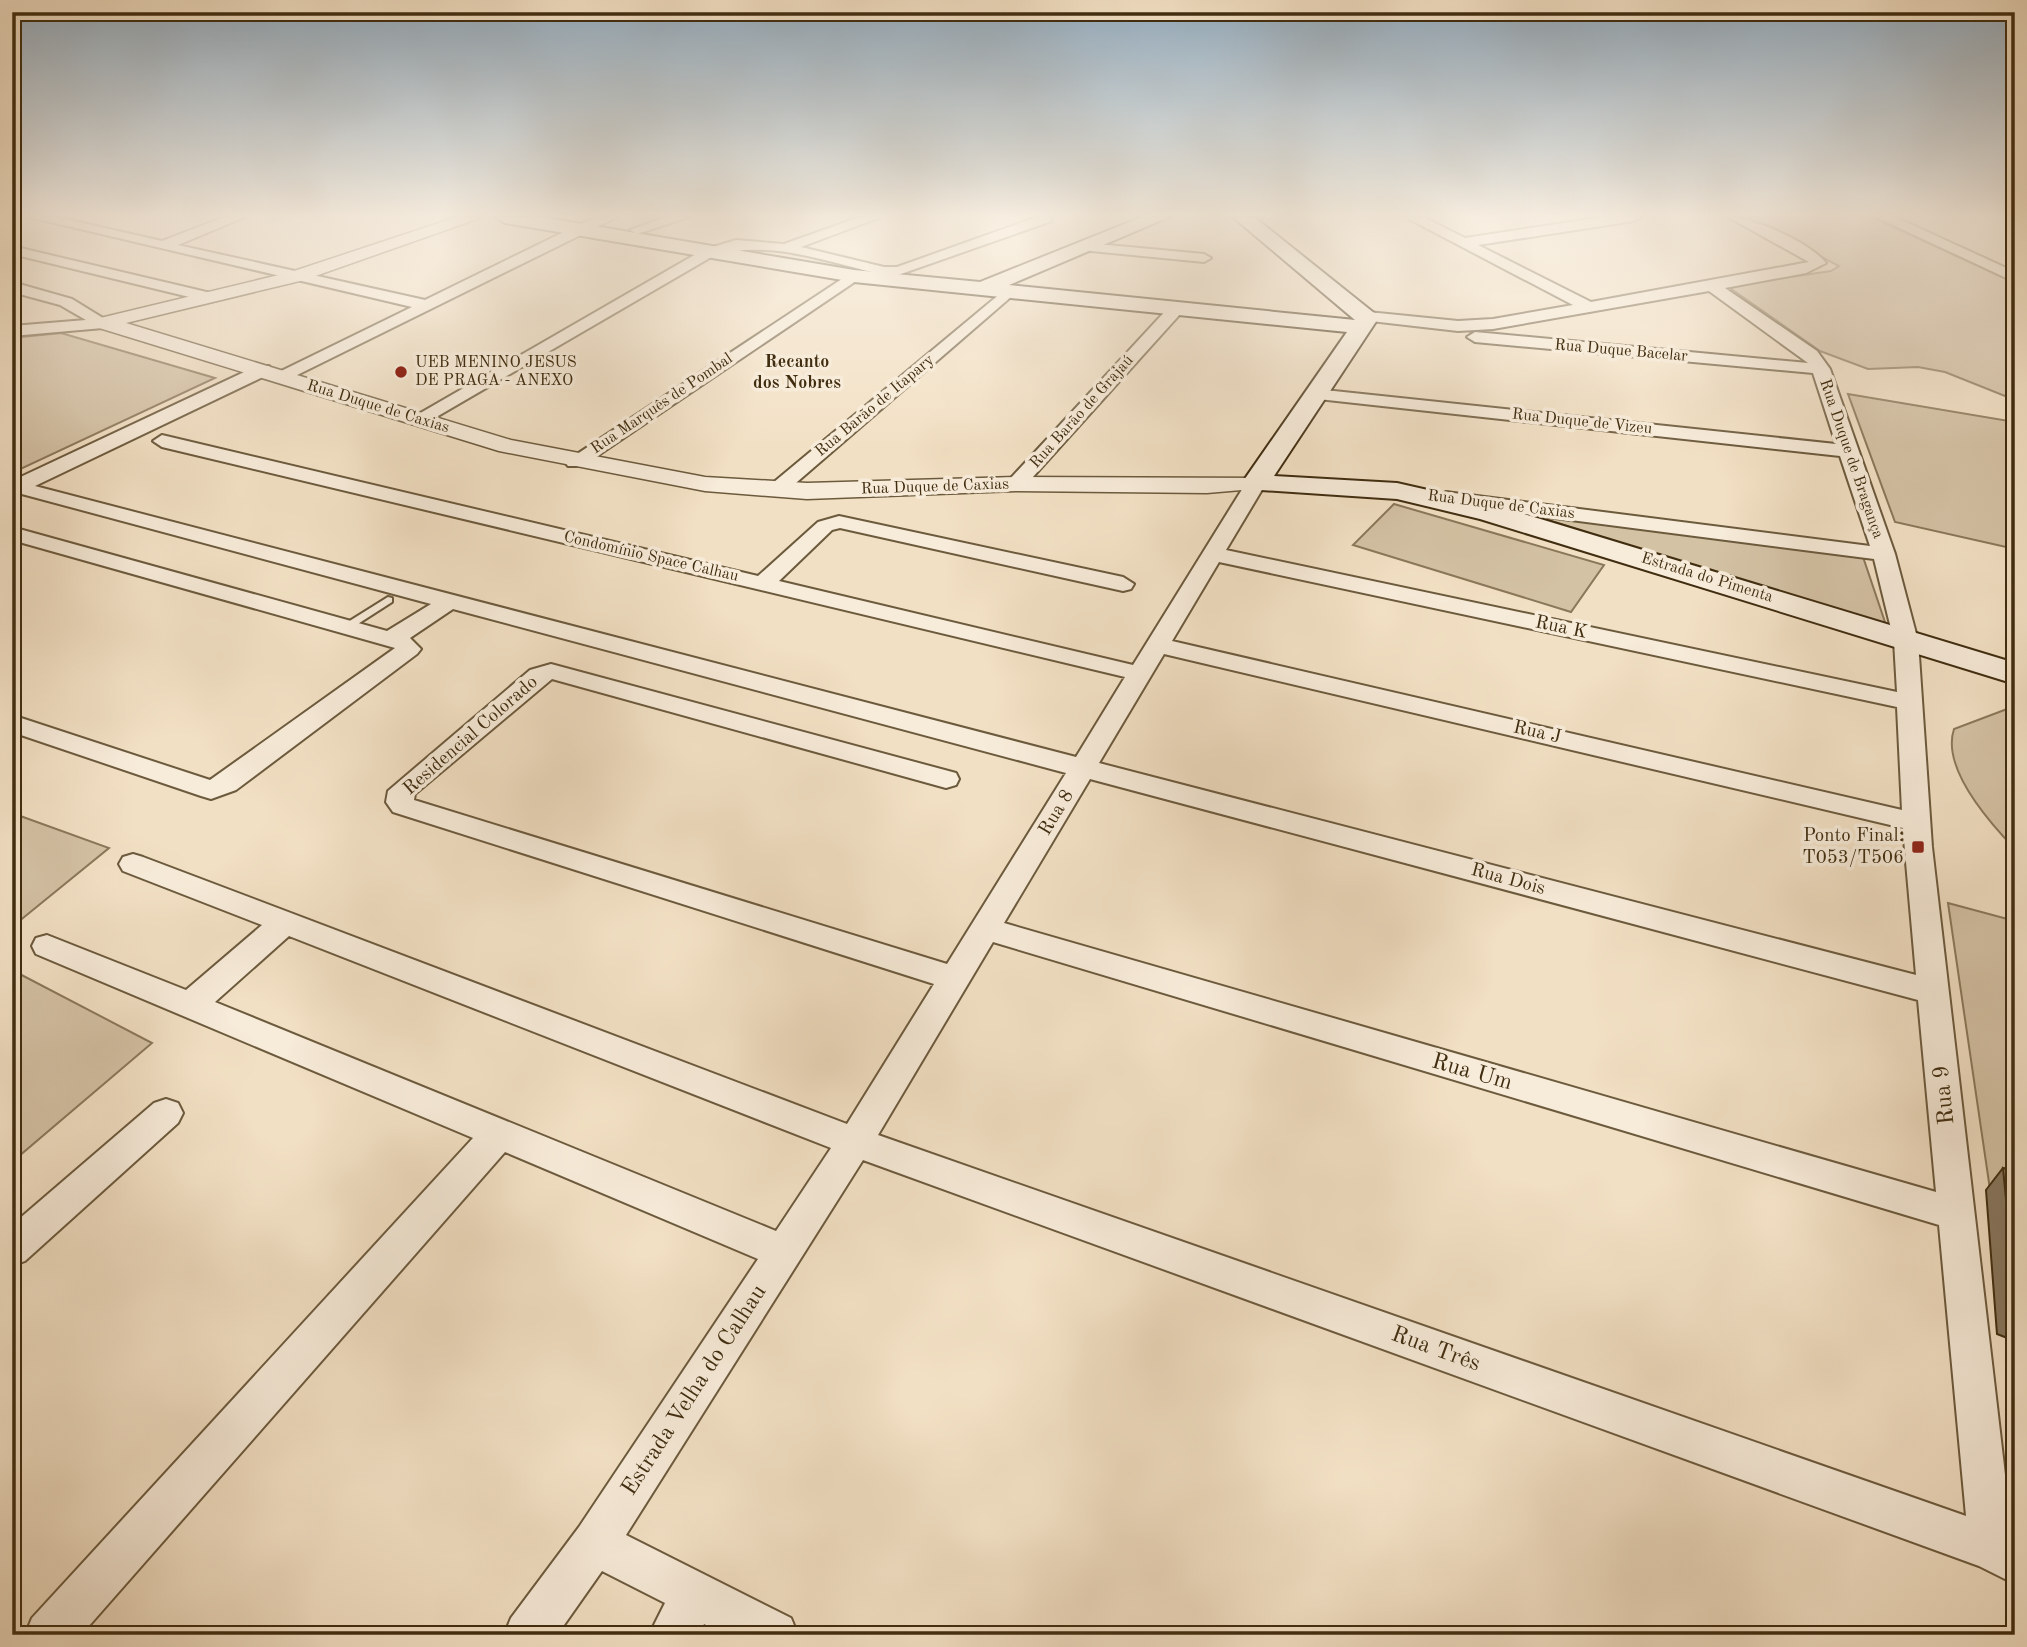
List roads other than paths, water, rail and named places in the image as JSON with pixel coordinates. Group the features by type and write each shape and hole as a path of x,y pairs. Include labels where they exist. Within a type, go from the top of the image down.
{"main road":[{"name":"Rua Duque Bacelar","path":"1016,294 1176,309 1365,322"},
{"path":"1256,484 1365,322 1332,294"},
{"name":"Rua Duque de Caxias","path":"1256,484 1396,491"},
{"name":"Estrada do Pimenta","path":"1396,491 1540,526 2015,674"}],"street":[{"name":"Rua Duque de Caxias","path":"37,294 66,302 103,323 507,446 575,462 705,484 775,491 1016,484 1256,484"},
{"path":"197,294 210,297"},
{"path":"12,331 103,323 223,294"},
{"path":"376,294 425,305"},
{"path":"14,488 448,294"},
{"path":"419,419 637,294"},
{"name":"Rua Marquês de Pombal","path":"575,462 827,294"},
{"name":"Rua Barão de Itapary","path":"775,491 1006,294"},
{"path":"1563,294 1589,307"},
{"path":"1365,322 1477,326 1667,294"},
{"name":"Rua Duque de Bragança","path":"1724,294 1811,355 1821,369 1884,554 1906,641"},
{"name":"Rua Barão de Grajaú","path":"1016,484 1176,309"},
{"name":"Rua Duque Bacelar","path":"1365,322 1821,369"},
{"name":"Rua Duque de Vizeu","path":"1315,394 1849,451"},
{"name":"Condomínio Space Calhau","path":"162,441 1141,674"},
{"name":"Rua 8","path":"855,1142 1256,484"},
{"name":"Rua Dois","path":"14,488 396,595 449,602 1933,992"},
{"name":"Rua Duque de Caxias","path":"1396,491 1884,554"},
{"path":"763,584 825,526 839,522 1123,584"},
{"path":"12,533 406,644 409,649 226,784 211,790 12,723"},
{"name":"Rua K","path":"1213,554 1908,702"},
{"path":"390,640 449,602"},
{"name":"Rua 9","path":"1906,641 1916,822 1933,992 1957,1214 2003,1554"},
{"name":"Rua J","path":"1158,645 1916,822"},
{"name":"Residencial Colorado","path":"946,779 551,671 539,675 402,791 400,802 403,806 956,979"},
{"name":"Rua Três","path":"133,864 855,1142 2003,1554"},
{"path":"190,1005 285,923"},
{"name":"Rua Um","path":"987,929 1957,1214"},
{"path":"47,946 784,1252"},
{"path":"12,1249 166,1113"},
{"path":"49,1635 499,1134"},
{"name":"Estrada Velha do Calhau","path":"528,1635 595,1543 855,1142"},
{"path":"595,1543 774,1635"},
{"path":"673,1635 695,1596"}],"lane":[{"path":"346,627 396,595"}],"place":[{"name":"UEB MENINO JESUS DE PRAGA - ANEXO","path":"401,372"},
{"name":"Ponto Final: T053/T506","path":"1918,847"}],"district":[{"name":"Recanto dos Nobres","path":"797,372"}]}
